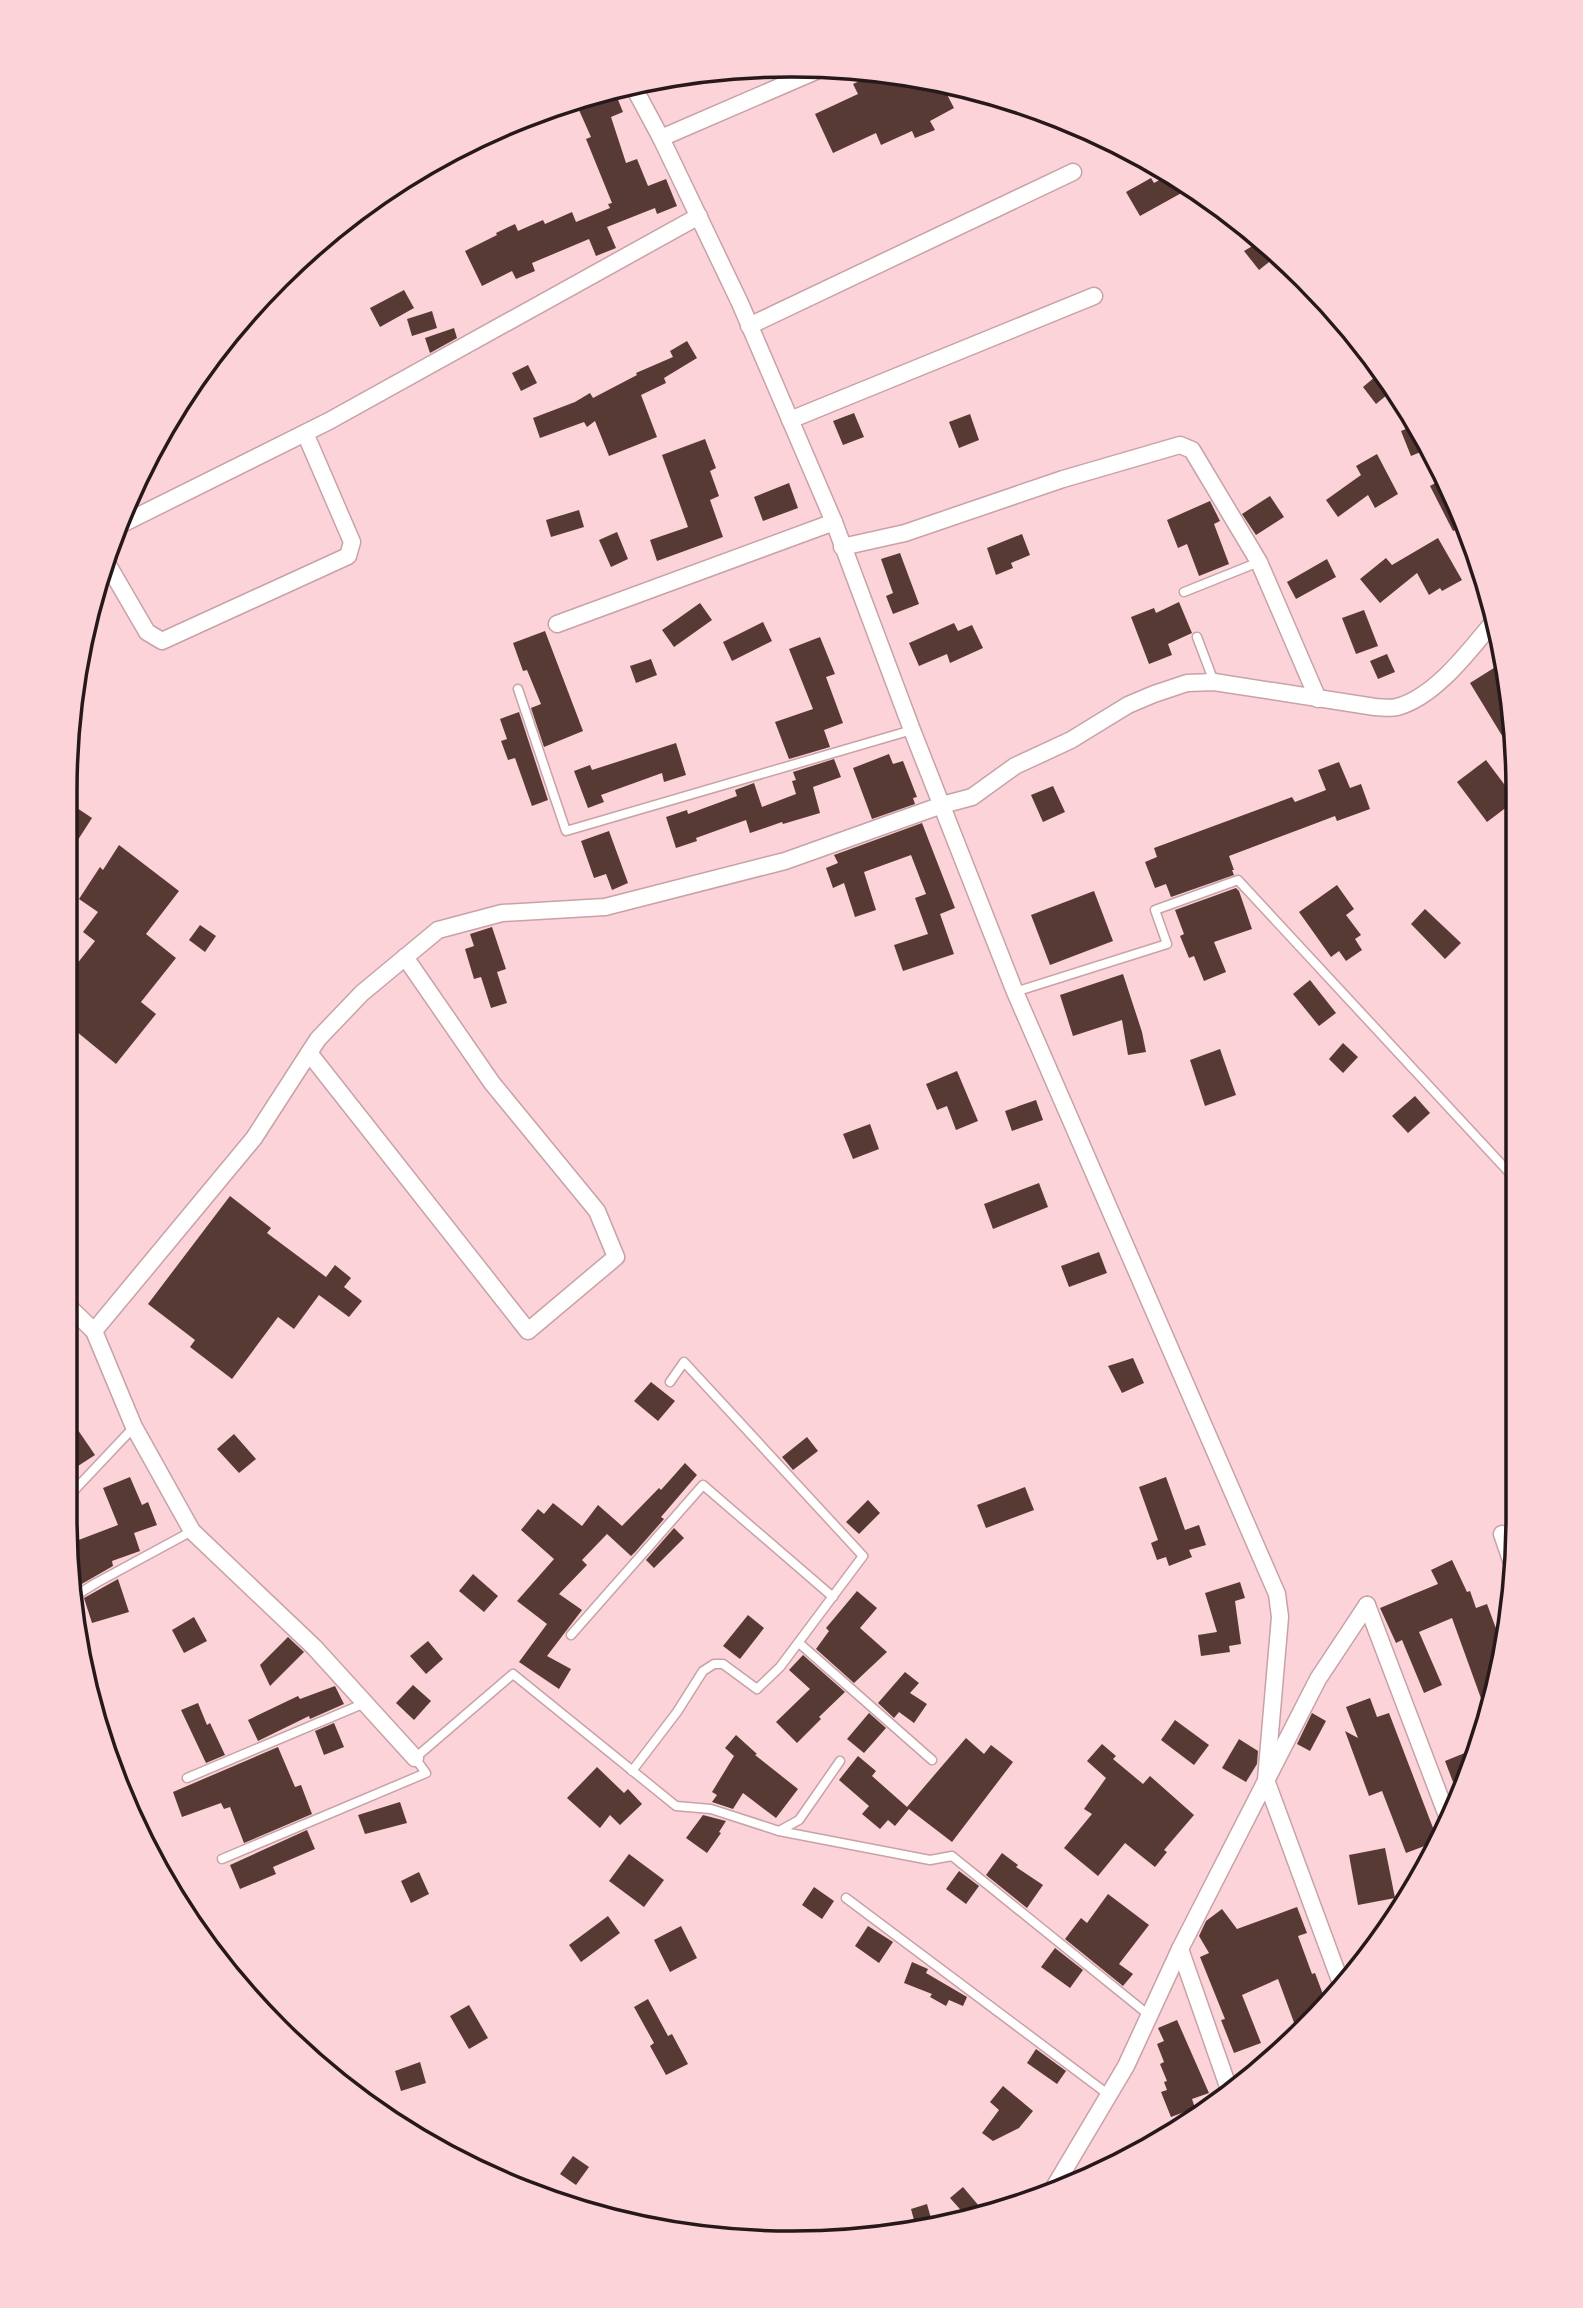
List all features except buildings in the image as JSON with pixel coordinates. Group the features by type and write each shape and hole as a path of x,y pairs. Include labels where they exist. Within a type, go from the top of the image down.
{"street":[{"path":"661,138 801,77"},
{"path":"637,94 699,216 834,522 1015,992 1277,1594 1280,1617 1266,1780 1338,1976"},
{"path":"749,326 1073,172"},
{"path":"130,520 305,433 699,216"},
{"path":"790,420 1094,296"},
{"path":"112,572 147,632 162,641 348,556 352,542 305,433"},
{"path":"842,547 905,533 1063,480 1180,445 1192,450 1259,562 1318,699"},
{"path":"557,624 834,522"},
{"path":"94,1331 254,1138 318,1040 362,993 439,930 502,913 605,907 785,861 942,804 972,797 1016,766 1033,756 1055,749 1128,705 1187,683 1214,682 1394,708 1412,701 1462,660 1487,630"},
{"path":"309,1053 527,1331 616,1257 597,1211 492,1083 405,957"},
{"path":"77,1315 94,1331 134,1427 192,1531 314,1647 415,1758"},
{"path":"1502,1534 1505,1542"},
{"path":"1059,2179 1126,2066 1180,1949 1318,1679 1367,1605 1444,1807"},
{"path":"1180,1949 1227,2083"}],"lane":[{"path":"1184,592 1259,562"},
{"path":"1197,637 1214,682"},
{"path":"518,690 566,831 912,730"},
{"path":"1015,992 1167,944 1155,910 1238,880 1506,1169"},
{"path":"632,1770 677,1712 703,1671 714,1664 723,1664 757,1689 780,1667 863,1556 684,1362 670,1382"},
{"path":"77,1487 134,1427"},
{"path":"571,1635 703,1485 833,1597"},
{"path":"82,1593 192,1531"},
{"path":"799,1643 932,1760"},
{"path":"222,1859 426,1773 415,1758 513,1675 676,1806 711,1810 779,1831 930,1860 953,1856 1150,2016"},
{"path":"187,1778 365,1703"},
{"path":"779,1831 799,1820 840,1762"},
{"path":"846,1898 1109,2095"}]}
